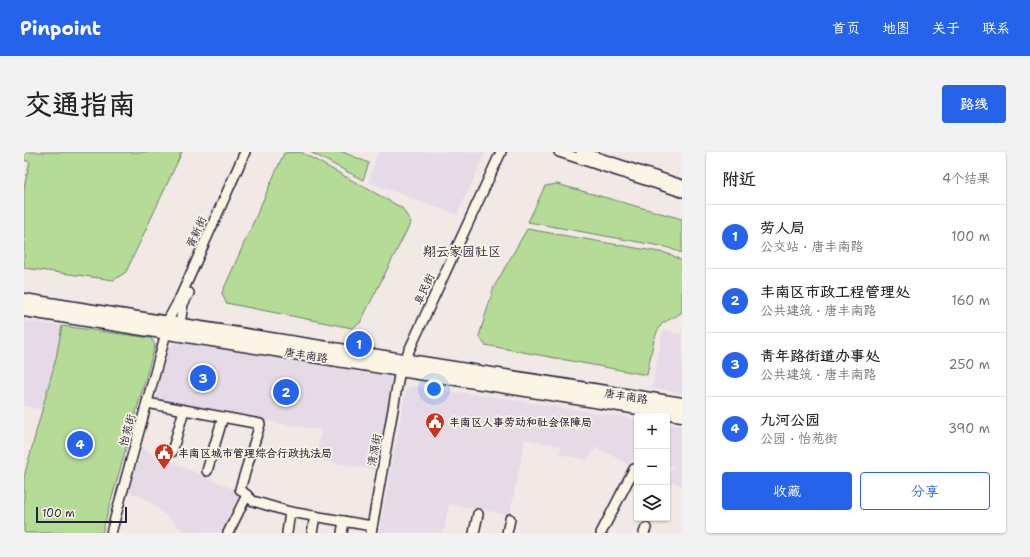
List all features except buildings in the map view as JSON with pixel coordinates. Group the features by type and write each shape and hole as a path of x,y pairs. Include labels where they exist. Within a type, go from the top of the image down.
{"main road":[{"name":"唐丰南路","path":"24,300 166,328 180,324 402,366 682,404"},
{"name":"唐丰南路","path":"24,310 166,328 402,366 682,415"}],"street":[{"name":"胥新街","path":"166,328 245,152"},
{"name":"胥新街","path":"180,324 184,304 252,152"},
{"name":"阜民街","path":"402,366 501,152"},
{"path":"559,152 682,192"},
{"path":"581,152 682,185"},
{"name":"怡苑街","path":"111,533 166,328"},
{"name":"清源街","path":"372,529 402,366"},
{"path":"147,403 260,424 240,489 253,501 290,512 344,521 372,529"},
{"path":"172,452 184,410"},
{"path":"207,471 223,417"},
{"path":"601,533 634,469"},
{"path":"228,533 247,495"},
{"path":"287,533 290,512"},
{"path":"474,533 478,514"},
{"path":"312,533 315,516"},
{"path":"507,533 510,519"},
{"path":"342,533 344,521"}],"shaded area":[{"path":"378,152 485,152 485,154 457,215 368,182"},
{"path":"24,321 62,326 56,358 42,410 24,406"},
{"path":"663,330 682,334 682,393 652,388"},
{"path":"176,342 393,378 377,470 316,460 321,430 155,402 167,348"},
{"path":"412,386 481,395 634,419 634,456 629,465 597,447 587,460 559,454 561,446 525,439 510,515 449,504 443,533 379,533 407,388"},
{"path":"670,424 682,426 682,486 673,482 670,486 670,473 674,467 670,465"},
{"name":"丰南区城市管理综合行政执法局","path":"142,449 240,492 222,533 186,533 145,498 129,492"}],"green space":[{"path":"24,152 182,152 126,272 114,280 24,268 24,187 30,162 24,160"},
{"path":"301,152 402,208 411,222 360,323 352,328 226,303 222,293 284,153"},
{"path":"310,152 343,152 369,163 363,180"},
{"path":"557,184 682,219 682,253 666,247 528,222 545,186"},
{"path":"527,229 665,253 682,261 682,312 663,323 660,327 652,347 647,375 485,345 479,336 494,287"},
{"path":"62,326 151,338 155,345 102,533 24,533 24,477 56,358"}],"place":[{"name":"劳人局","path":"359,344"},
{"name":"青年路街道办事处","path":"203,378"},
{"name":"丰南区市政工程管理处","path":"286,392"},
{"name":"丰南区人事劳动和社会保障局","path":"435,439"},
{"name":"九河公园","path":"80,444"},
{"name":"丰南区城市管理综合行政执法局","path":"164,470"}],"district":[{"name":"翔云家园社区","path":"462,251"}]}
